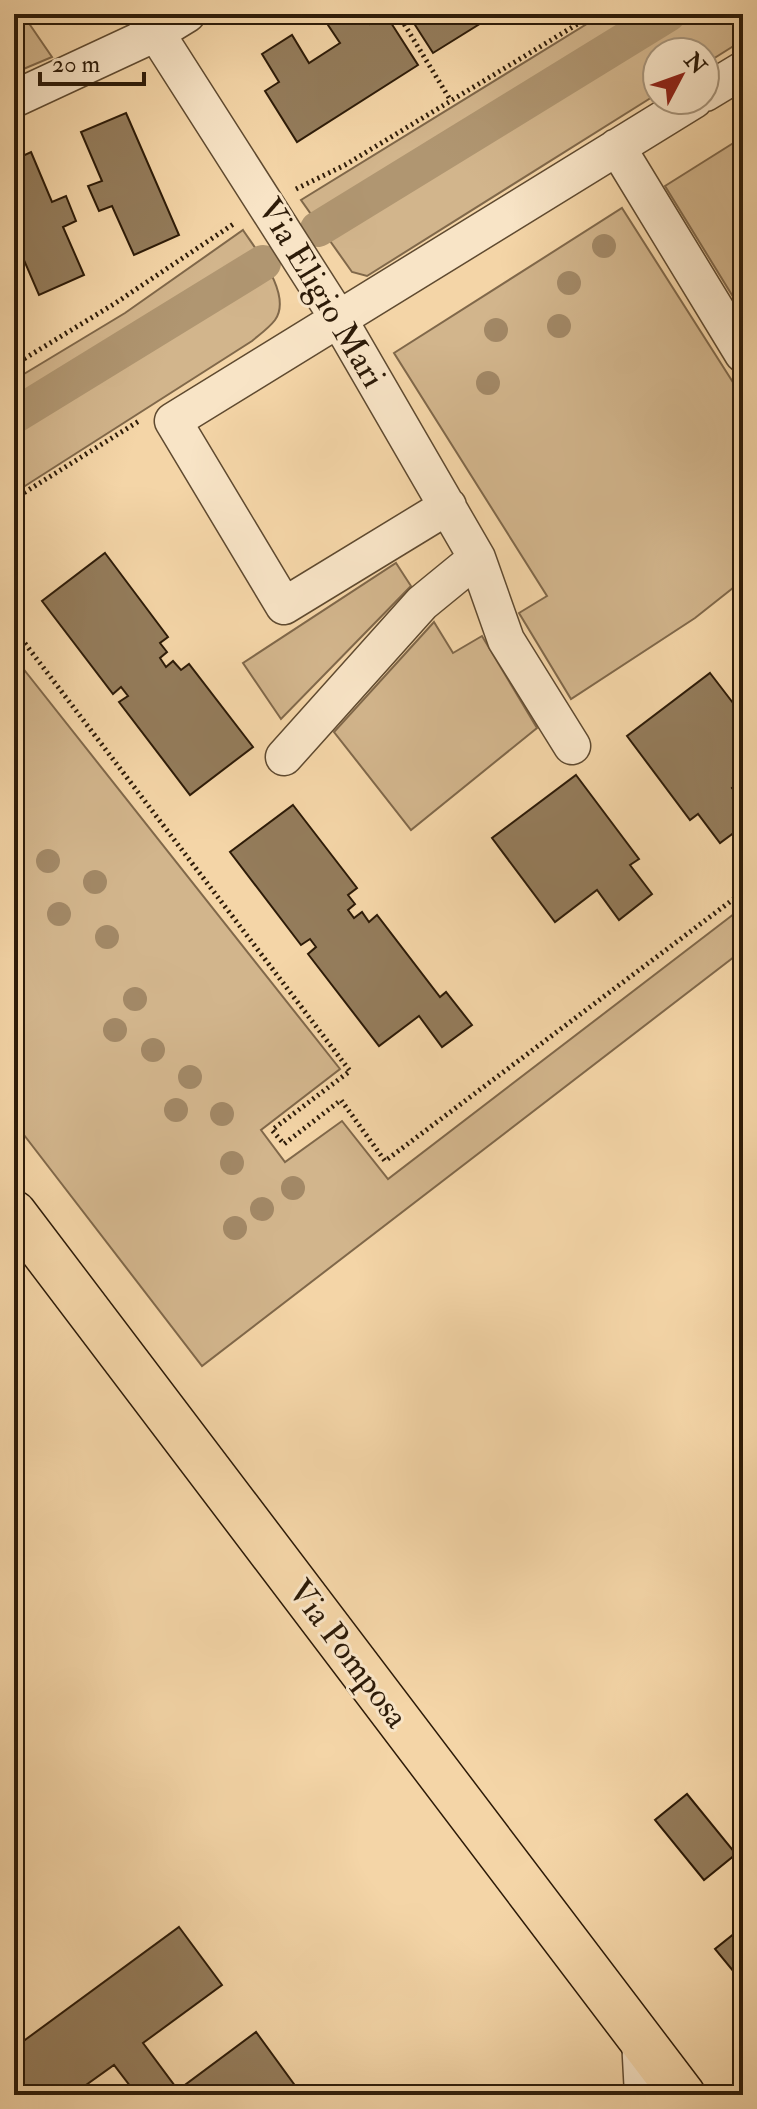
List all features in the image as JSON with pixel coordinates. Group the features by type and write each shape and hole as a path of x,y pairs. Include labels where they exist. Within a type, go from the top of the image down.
{"main road":[{"name":"Via Pomposa","path":"14,1213 683,2095"}],"street":[{"path":"14,99 150,24 187,14"},
{"name":"Via Eligio Mari","path":"150,24 268,204 448,506 477,558 506,640 572,746"},
{"path":"721,83 743,70"},
{"path":"448,506 284,606 173,421 668,116"},
{"path":"617,147 743,354"},
{"path":"284,757 422,603 477,558"},
{"path":"640,2039 643,2095"}],"path":[{"path":"398,14 451,101"},
{"path":"14,365 268,204 345,165 594,14"},
{"path":"14,629 350,1071 272,1130 284,1144 341,1100 385,1161 743,892"}],"shaded area":[{"path":"603,14 743,14 743,40 721,54 721,36 641,36 641,104 367,276 352,272 301,200"},
{"path":"26,19 52,57 14,73 14,29"},
{"path":"743,137 743,313 665,186"},
{"path":"622,208 743,398 743,580 695,618 571,699 519,613 547,596 394,353"},
{"path":"243,230 276,286 279,310 273,323 252,341 14,493 14,380 125,313"},
{"path":"396,563 411,586 281,719 243,663"},
{"path":"434,622 453,653 482,636 537,728 411,830 334,732"},
{"path":"14,657 340,1069 261,1130 285,1162 342,1121 388,1179 743,907 743,950 202,1366 14,1122"}],"building":[{"path":"364,14 370,24 386,15 418,65 297,142 265,91 279,82 262,54 292,35 309,63 340,43 322,16"},
{"path":"408,14 493,14 494,15 433,53"},
{"path":"126,113 179,235 134,255 112,206 99,211 88,186 102,181 81,132"},
{"path":"31,152 52,202 66,196 76,221 63,227 84,275 39,295 14,237 14,160"},
{"path":"105,553 168,637 160,643 167,652 160,658 166,667 173,661 181,670 189,664 253,747 190,795 119,702 128,696 121,687 113,694 42,601"},
{"path":"710,673 743,716 743,780 732,788 743,803 743,826 720,843 698,814 690,820 627,736"},
{"path":"576,775 639,859 630,865 652,894 619,920 597,890 555,922 492,838"},
{"path":"293,805 357,888 348,895 355,904 348,910 354,918 362,912 369,922 377,915 440,997 446,992 472,1025 442,1047 419,1016 379,1046 308,954 316,947 310,939 301,945 230,852"},
{"path":"687,1794 736,1854 704,1880 655,1820"},
{"path":"179,1927 222,1985 143,2043 178,2090 256,2032 299,2091 293,2095 137,2095 114,2065 72,2095 14,2095 14,2048"},
{"path":"740,1929 743,1933 743,1983 715,1949"}],"waterway":[{"path":"318,229 668,14"},
{"path":"14,416 263,263"}]}
